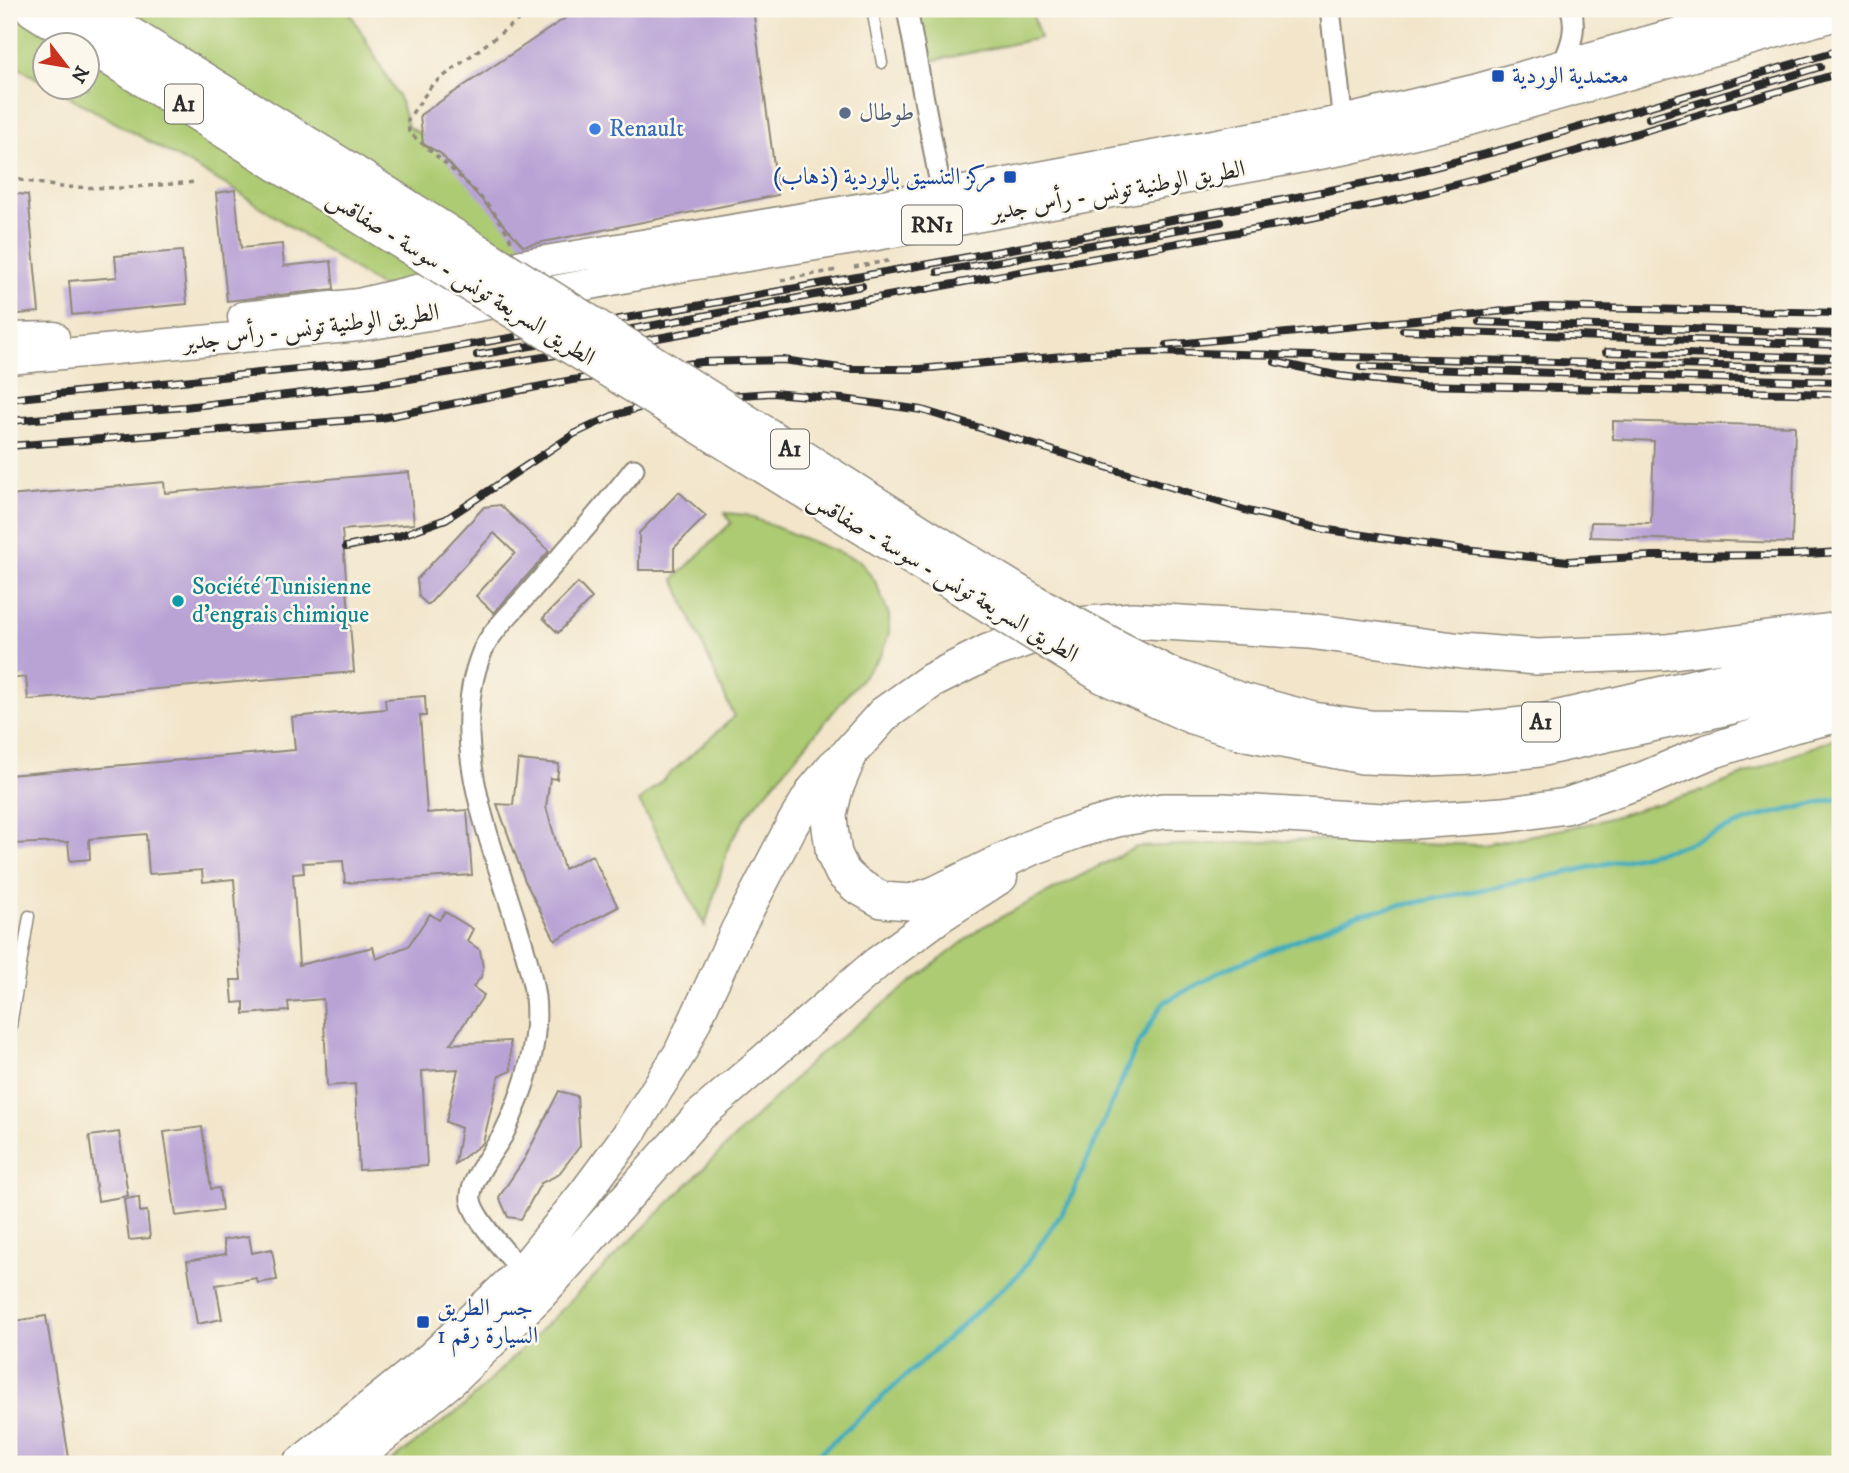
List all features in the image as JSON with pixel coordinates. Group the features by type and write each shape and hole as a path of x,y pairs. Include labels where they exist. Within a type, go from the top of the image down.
{"highway":[{"name":"الطريق السريعة تونس - سوسة - صفاقس","path":"33,9 345,187"},
{"name":"الطريق السريعة تونس - سوسة - صفاقس","path":"88,9 345,187 798,489 1104,676 1192,716 1313,720 1370,728 1474,730 1533,724 1763,671 1840,658"},
{"path":"299,1464 431,1358 531,1283 585,1193 680,1053 737,930 813,790 884,714 931,681 988,652 1058,627 1133,620 1309,631 1462,651 1537,656 1665,652 1840,630"},
{"name":"الطريق السريعة تونس - سوسة - صفاقس","path":"1240,716 1363,756 1473,756 1539,749 1840,682"},
{"path":"851,751 835,789 829,814 834,854 849,879 882,900 911,902 935,894 1007,858 1076,831 1117,820 1163,811 1224,811 1398,822 1503,815 1553,808 1645,779 1708,752 1793,725 1840,714"},
{"path":"349,1464 452,1380 531,1283 698,1117 795,1032 877,963 942,915 1076,831"}],"main road":[{"name":"الطريق الوطنية تونس - رأس جدير","path":"9,359 359,326 428,316 684,265 860,238 1345,135 1478,89 1730,14 1764,9"},
{"name":"الطريق الوطنية تونس - رأس جدير","path":"9,338 55,337 358,304 522,265 942,195 1345,135 1466,121 1840,14"}],"street":[{"path":"907,9 942,195"},
{"path":"1330,9 1345,135"},
{"path":"1563,64 1572,43 1575,21 1572,9"},
{"path":"531,1283 475,1212 470,1199 475,1181 502,1136 522,1094 534,1048 535,998 525,950 480,803 469,743 469,715 483,651 504,622 598,516 634,469"}],"lane":[{"path":"872,9 882,63"},
{"path":"9,1038 29,916"}],"path":[{"path":"522,265 507,231 480,197 409,132 408,119 432,85 533,9"},
{"path":"9,178 60,187 123,188 196,182"},
{"path":"854,267 893,260"},
{"path":"781,280 837,270"}],"green space":[{"path":"9,9 348,9 400,100 408,127 431,139 517,200 539,256 381,287 235,190 79,102 102,102 102,32 32,32 32,75 9,62"},
{"path":"906,9 1031,9 1040,38 917,64"},
{"path":"725,513 746,515 860,561 875,581 889,615 889,634 881,655 747,815 729,845 705,926 639,801 734,717 674,579 731,523"},
{"path":"1840,736 1840,1464 388,1464 465,1405 817,1056 982,927 1136,847 1312,840 1483,845 1592,823 1708,789"}],"building":[{"name":"Renault","path":"579,9 753,9 778,195 523,246 440,153 423,144 420,115"},
{"path":"235,190 241,248 282,244 284,266 331,261 334,289 227,301 216,193"},
{"path":"9,193 28,195 39,312 9,315"},
{"path":"182,251 187,304 72,315 69,281 117,277 115,256"},
{"path":"1613,421 1795,426 1792,543 1590,537 1591,522 1651,523 1654,441 1613,439"},
{"name":"Société Tunisienne d'engrais chimique","path":"409,472 414,524 342,530 354,672 28,700 26,677 9,679 9,496 164,482 165,493"},
{"path":"679,492 706,516 674,548 674,570 639,570 639,533"},
{"path":"500,505 549,551 494,613 476,596 515,553 494,533 428,605 419,597 417,579 484,507"},
{"path":"578,583 592,598 558,633 543,618"},
{"path":"425,696 426,716 420,716 427,813 467,810 472,875 345,883 343,861 303,863 304,873 293,874 299,965 373,947 376,959 408,946 430,914 439,920 445,912 473,929 467,941 480,950 483,968 481,977 473,987 484,995 450,1044 510,1041 511,1071 499,1076 483,1143 455,1164 461,1128 446,1122 458,1069 422,1071 427,1166 359,1170 355,1084 327,1086 323,999 288,1002 289,1011 244,1014 244,1002 233,1003 231,980 241,980 234,879 203,882 202,870 149,874 146,834 89,839 90,859 70,861 68,842 9,844 9,775 295,750 292,717 386,709 385,699"},
{"path":"518,760 559,764 557,779 550,778 546,807 564,869 592,855 618,907 555,940 525,881 497,804 513,805"},
{"path":"559,1091 577,1096 580,1146 558,1175 541,1183 521,1219 508,1217 499,1197 525,1158"},
{"path":"202,1127 211,1189 219,1188 222,1210 176,1216 164,1132"},
{"path":"119,1132 128,1196 98,1201 89,1136"},
{"path":"139,1197 140,1212 147,1211 150,1238 129,1240 124,1199"},
{"path":"249,1236 252,1253 272,1249 277,1280 258,1283 256,1278 216,1285 222,1319 197,1324 187,1261 226,1254 223,1240"},
{"path":"46,1316 70,1464 9,1464 9,1322"}],"waterway":[{"path":"808,1464 1020,1273 1068,1204 1135,1050 1163,1003 1221,971 1358,914 1561,874 1678,847 1758,817 1840,798"}],"railway":[{"path":"9,399 375,361 1282,200 1395,177 1509,148 1840,50"},
{"path":"1649,118 1820,67"},
{"path":"9,421 185,407 379,384 647,340 1287,223 1401,199 1516,169 1840,73"},
{"path":"938,272 1221,222"},
{"path":"477,355 862,286"},
{"path":"1167,345 1543,307 1840,313"},
{"path":"1480,322 1840,334"},
{"path":"1403,330 1840,345"},
{"path":"9,446 381,418 572,380 701,362 783,360 848,369 920,369 1085,354 1155,352 1840,369"},
{"path":"1606,352 1840,358"},
{"path":"1275,362 1340,376 1420,385 1840,394"},
{"path":"1361,367 1840,382"},
{"path":"346,547 399,536 446,519 574,434 612,416 666,400 772,393 922,410 1248,511 1322,529 1465,550 1568,561 1652,556 1840,552"}],"place":[{"name":"معتمدية الوردية","path":"1498,76"},
{"name":"طوطال","path":"845,113"},
{"name":"Renault","path":"595,129"},
{"name":"مركز التنسيق بالوردية (ذهاب)","path":"1010,177"},
{"name":"Société Tunisienne d'engrais chimique","path":"178,601"},
{"name":"جسر الطريق السيارة رقم 1","path":"423,1322"}]}
